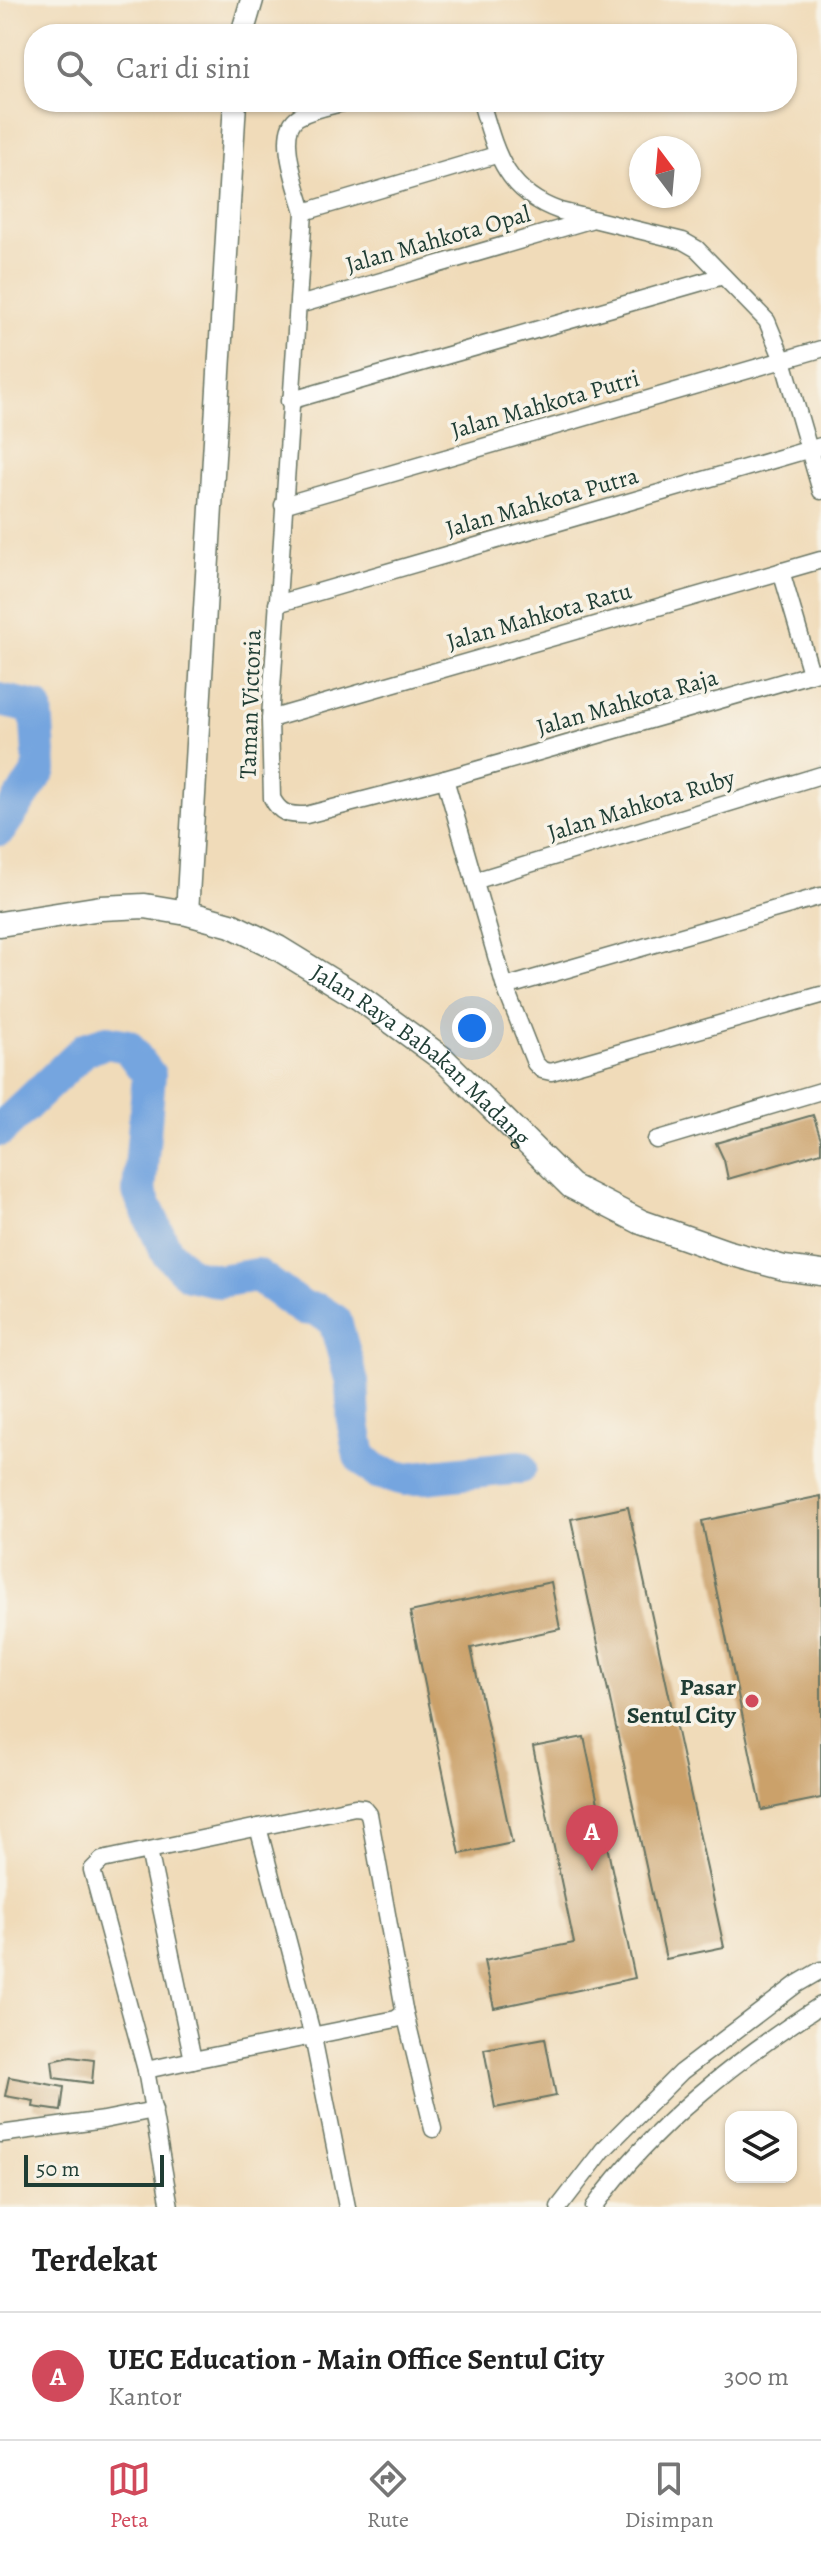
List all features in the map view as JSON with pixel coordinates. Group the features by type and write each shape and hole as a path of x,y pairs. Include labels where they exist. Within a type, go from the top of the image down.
{"main road":[{"name":"Jalan Raya Babakan Madang","path":"0,924 101,908 145,906 231,925 278,948 361,999 443,1059 571,1186 641,1222 726,1252 784,1268 821,1273"}],"street":[{"path":"245,24 252,0"},
{"path":"187,913 234,112"},
{"name":"Taman Victoria","path":"311,112 300,115 291,123 287,133 304,212 270,719 272,798 278,810 289,815 306,815 445,779"},
{"path":"484,112 496,155 513,181 541,204 683,241 697,249 767,321 815,448 821,491"},
{"path":"304,212 496,155"},
{"name":"Jalan Mahkota Opal","path":"299,305 590,219"},
{"path":"289,401 723,276"},
{"name":"Jalan Mahkota Putri","path":"283,505 821,349"},
{"name":"Jalan Mahkota Putra","path":"277,604 815,448"},
{"name":"Jalan Mahkota Ratu","path":"270,719 821,560"},
{"path":"781,571 816,672"},
{"name":"Jalan Mahkota Raja","path":"445,779 816,672"},
{"name":"Jalan Mahkota Ruby","path":"474,881 821,775"},
{"path":"445,779 505,987 535,1063 542,1070 551,1072 821,995"},
{"path":"505,987 821,896"},
{"path":"656,1140 821,1091"},
{"path":"170,2207 146,2070 92,1870 102,1860 355,1807 364,1808 369,1814 404,2009 433,2129"},
{"path":"258,1827 313,2037 347,2207"},
{"path":"149,1850 193,2060"},
{"path":"559,2207 603,2150 681,2072 797,1984 821,1970"},
{"path":"594,2207 644,2145 690,2102 722,2075 821,2005"},
{"path":"146,2070 396,2019 404,2009"},
{"path":"0,2134 154,2110"}],"building":[{"path":"813,1115 821,1139 821,1152 728,1179 716,1143"},
{"path":"821,1496 821,1798 762,1810 702,1521"},
{"path":"628,1507 724,1947 666,1959 571,1519"},
{"path":"551,1582 560,1629 471,1648 512,1843 460,1854 410,1612"},
{"path":"584,1737 635,1978 494,2008 484,1961 574,1943 533,1747"},
{"path":"545,2038 556,2096 495,2108 484,2049"},
{"path":"71,2057 94,2060 92,2083 54,2078 52,2061"},
{"path":"9,2077 64,2087 61,2111 33,2107 34,2101 5,2096"}],"waterway":[{"path":"0,700 36,708 40,770 0,829"},
{"path":"0,1130 85,1049 107,1042 127,1046 149,1075 139,1192 166,1251 189,1274 219,1281 257,1275 302,1308 318,1310 335,1321 352,1382 354,1425 360,1456 377,1472 405,1479 520,1467"}],"place":[{"name":"Pasar Sentul City","path":"752,1701"},
{"name":"UEC Education - Main Office Sentul City","path":"592,1871"}]}
